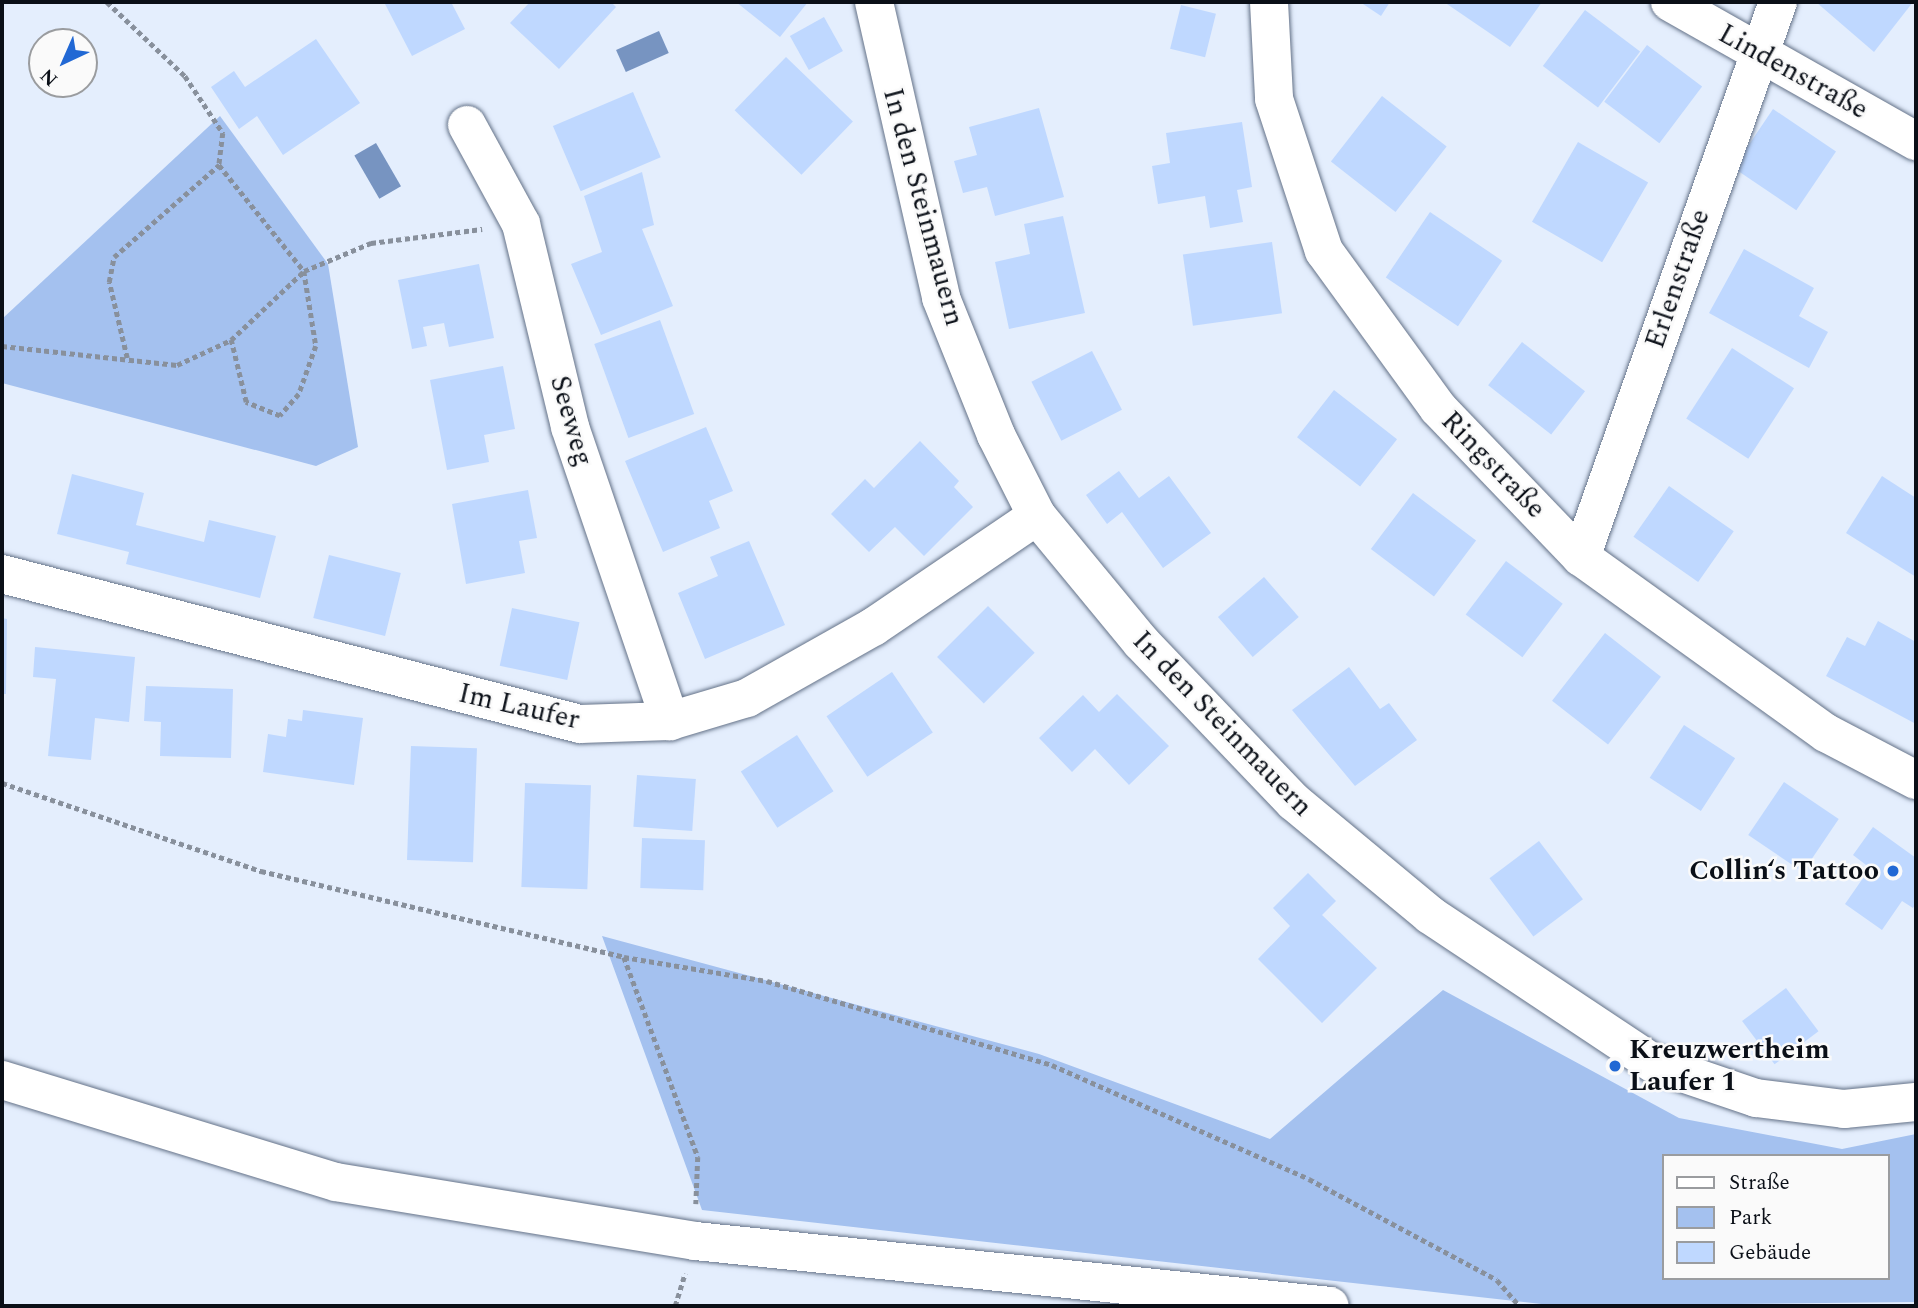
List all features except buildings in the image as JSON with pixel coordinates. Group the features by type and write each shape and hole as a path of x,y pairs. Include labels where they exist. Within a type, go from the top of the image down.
{"street":[{"name":"In den Steinmauern","path":"874,2 941,298 1037,516 1141,642 1294,802 1430,915 1553,1002 1653,1063 1756,1098 1844,1109 1916,1102"},
{"name":"Ringstraße","path":"1269,2 1274,99 1324,251 1438,408 1581,557 1826,733 1916,780"},
{"name":"Lindenstraße","path":"1670,2 1916,141"},
{"name":"Erlenstraße","path":"1581,557 1757,52 1778,2"},
{"name":"Seeweg","path":"467,125 521,224 570,427 670,721"},
{"name":"Im Laufer","path":"2,573 580,724 670,721 747,698 873,627 1037,516"},
{"path":"2,1080 336,1182 695,1241 1330,1306"}],"path":[{"path":"107,2 185,76 223,133 219,165 114,257 109,282 127,359"},
{"path":"219,165 304,271 316,346 299,394 280,416 246,402 231,340"},
{"path":"2,346 177,365 231,340 304,271 371,243 521,224"},
{"path":"2,783 261,871 624,957 767,981 1052,1065 1309,1179 1497,1280 1520,1306"},
{"path":"624,957 698,1157 695,1241"}],"green space":[{"path":"220,116 328,264 358,447 316,466 2,383 2,319"},
{"path":"602,936 1039,1054 1270,1139 1443,990 1679,1118 1842,1149 1916,1134 1916,1302 1559,1306 702,1210"}],"shaded area":[{"path":"659,31 669,53 626,72 616,50"},
{"path":"376,143 401,186 379,199 354,156"}],"place":[{"name":"Collin‘s Tattoo","path":"1893,871"},
{"name":"Kreuzwertheim Laufer 1","path":"1615,1066"}]}
